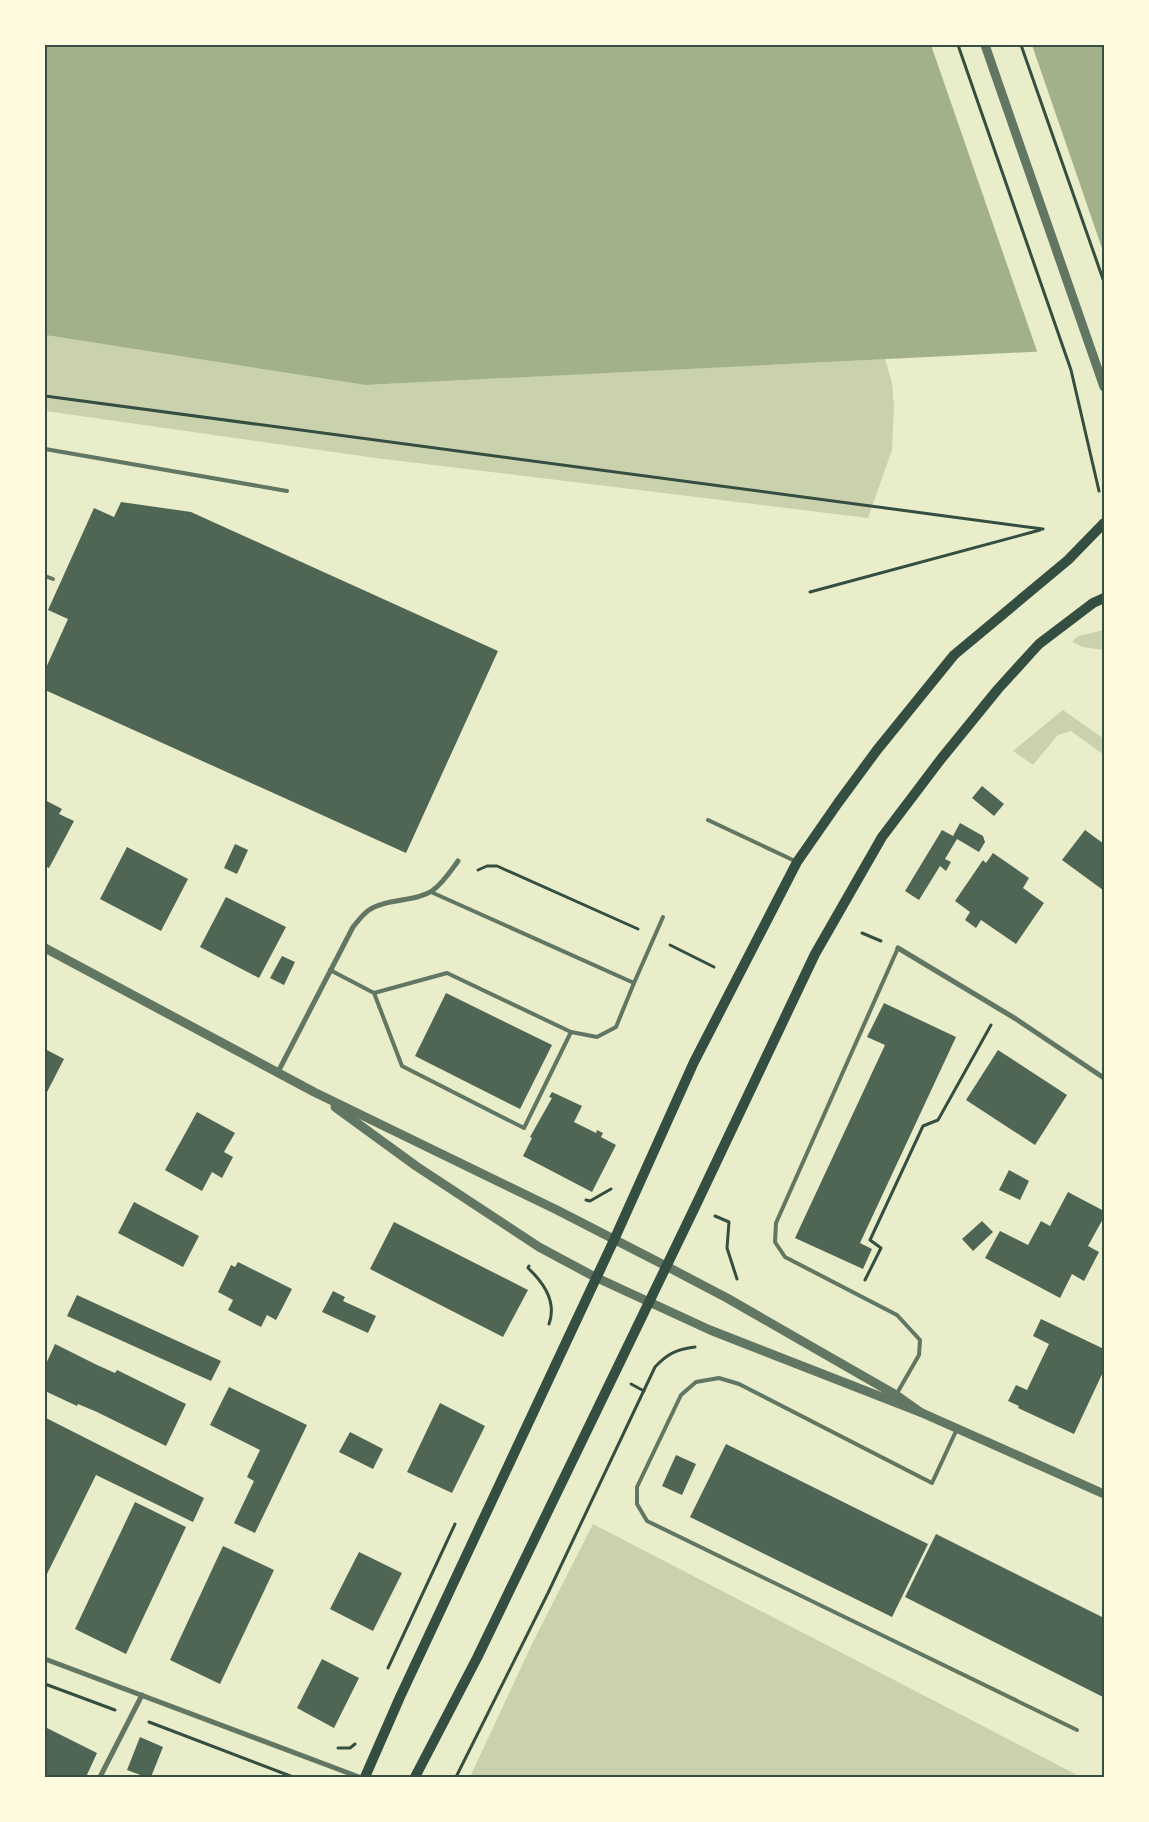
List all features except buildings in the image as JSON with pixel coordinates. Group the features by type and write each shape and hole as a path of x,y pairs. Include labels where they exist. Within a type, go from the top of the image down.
{"main road":[{"path":"365,1777 400,1697 595,1277 614,1240 694,1062 798,862 877,750 954,655 1068,560 1104,523"},
{"path":"415,1777 477,1658 815,954 882,837 941,759 998,689 1039,644 1093,603 1104,598"}],"street":[{"path":"985,45 1104,387"},
{"path":"278,1072 353,927 368,910 386,903 431,892 445,879 458,861"},
{"path":"45,948 314,1092 557,1210 727,1298 896,1395 920,1412"},
{"path":"898,948 1000,1009 1104,1078"},
{"path":"314,1092 416,1166 514,1231 539,1247 595,1277 710,1330 920,1412 1104,1494"},
{"path":"45,1659 359,1777"},
{"path":"100,1777 142,1695"}],"lane":[{"path":"45,449 287,491"},
{"path":"45,576 52,579"},
{"path":"708,820 798,862"},
{"path":"431,892 634,982"},
{"path":"374,993 448,973 571,1032 597,1037 616,1027 663,916"},
{"path":"896,1395 919,1355 920,1340 897,1314 786,1257 775,1242 776,1223 898,948"},
{"path":"330,970 374,993 402,1066 524,1128 571,1032"},
{"path":"958,1429 932,1483 738,1384 719,1378 696,1382 681,1395 637,1487 637,1504 647,1521 1078,1730"}],"path":[{"path":"958,45 1071,370 1099,491"},
{"path":"1021,45 1104,282"},
{"path":"45,396 1043,529 810,592"},
{"path":"478,870 487,866 497,866 654,937 714,967"},
{"path":"857,1294 881,1248 870,1240 923,1126 938,1120 1000,1009"},
{"path":"582,1198 590,1201 610,1191 614,1185"},
{"path":"712,1214 729,1222 727,1248 737,1279"},
{"path":"531,1262 528,1268 541,1281 550,1298 551,1318 548,1326"},
{"path":"456,1777 548,1593 655,1368 665,1356 680,1349 702,1346"},
{"path":"629,1383 644,1391"},
{"path":"45,1684 113,1709"},
{"path":"145,1721 293,1777"}],"shaded area":[{"path":"45,45 1104,45 1104,333 1049,351 365,385 45,335"},
{"path":"45,335 365,385 885,359 892,383 894,406 892,450 868,518 376,458 45,411"},
{"path":"1104,630 1104,650 1083,647 1072,642 1078,636"},
{"path":"1063,710 1104,739 1104,755 1071,731 1058,735 1033,765 1013,751"},
{"path":"593,1524 1081,1777 470,1777 532,1644"}],"pier":[{"path":"931,45 1032,45 1104,254 1104,336 1050,354 1038,354"}]}
